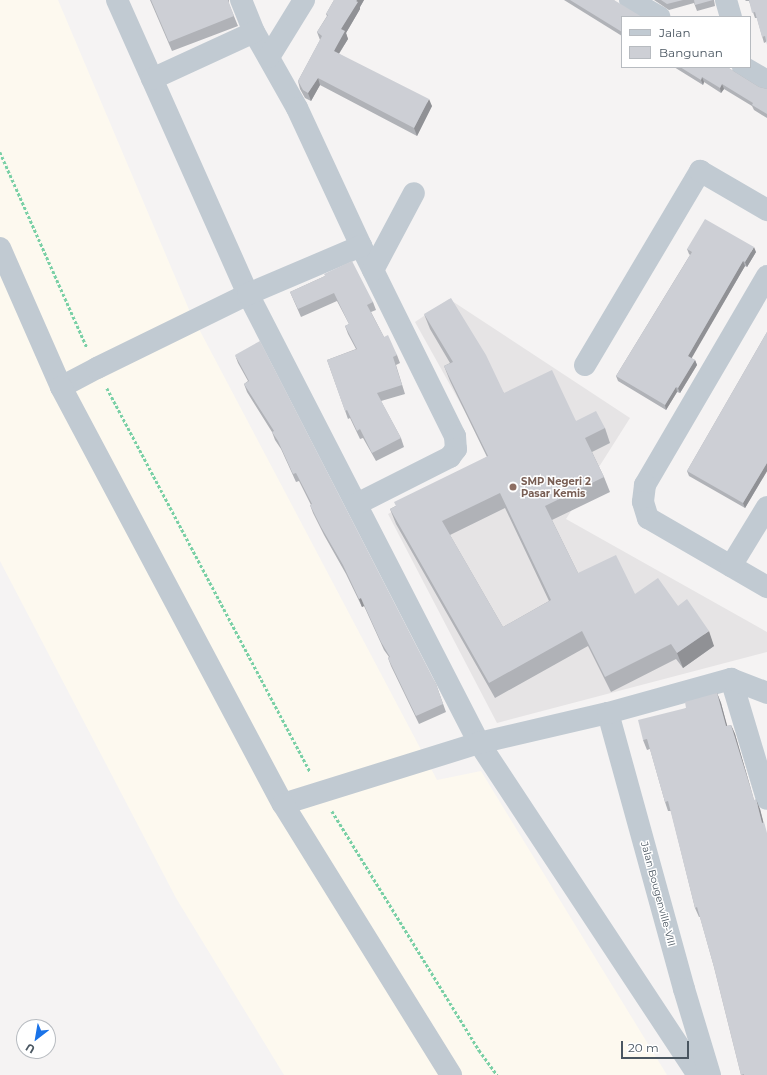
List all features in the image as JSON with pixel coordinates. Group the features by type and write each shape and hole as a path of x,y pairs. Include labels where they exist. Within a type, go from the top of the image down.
{"street":[{"path":"117,0 248,294 479,743 698,1075"},
{"path":"241,0 254,32 297,108 361,246 455,436 456,449 450,457 357,504"},
{"path":"269,57 304,0"},
{"path":"630,0 657,16"},
{"path":"726,0 731,16"},
{"path":"152,79 254,32"},
{"path":"745,68 767,81"},
{"path":"585,365 700,171 767,210"},
{"path":"373,270 414,193"},
{"path":"62,387 97,368 248,294 361,246"},
{"path":"0,248 62,387 283,804 451,1075"},
{"path":"767,276 645,485 643,502 648,518 767,587"},
{"path":"731,566 767,507"},
{"path":"283,804 479,743 608,713 731,679 767,692"},
{"path":"731,679 767,799"},
{"name":"Jalan Bougenville-VIII","path":"608,713 684,989 710,1075"}],"path":[{"path":"0,152 97,368 320,792 479,1050 497,1075"}],"shaded area":[{"path":"0,0 58,0 190,312 437,780 481,771 667,1075 284,1075 176,898 0,561"},
{"name":"SMP Negeri 2 Pasar Kemis","path":"449,299 630,418 566,519 767,632 767,652 497,723 388,514 492,460 415,322"}],"building":[{"path":"151,0 228,0 234,16 169,42"},
{"path":"334,0 357,0 356,1 358,2 341,29 345,31 334,51 429,99 414,128 318,78 308,93 303,90 298,81 322,36 317,32 328,15 326,14"},
{"path":"570,0 614,0 640,16 621,16 621,31"},
{"path":"661,0 683,0 667,4"},
{"path":"694,0 713,0 695,5"},
{"path":"749,0 767,0 767,45 765,36 762,37 755,12 752,13"},
{"path":"682,68 729,68 759,87 767,89 767,114 752,105 753,103 722,84 720,88 702,77 701,80"},
{"path":"705,219 754,247 745,262 743,261 688,356 695,360 678,388 676,387 665,405 616,376 692,252 687,249"},
{"path":"352,261 373,302 367,305 384,337 388,335 397,355 393,357 402,385 377,393 401,438 372,453 360,429 357,431 347,410 345,411 327,360 357,349 345,326 349,324 334,293 298,309 290,292 325,276 324,274"},
{"path":"451,298 486,355 504,393 552,370 576,421 596,411 605,428 585,438 604,477 545,506 578,573 616,555 635,594 658,578 678,606 687,599 709,631 677,653 671,644 605,677 582,631 489,683 390,509 396,506 394,502 488,456 444,366 453,362 424,314","holes":["500,493 551,600 503,627 442,521"]},
{"path":"767,332 767,463 743,503 687,471"},
{"path":"260,341 436,684 443,704 416,716 388,658 390,657 381,642 361,598 359,599 343,565 321,527 310,505 312,504 296,473 293,474 278,441 272,432 274,431 244,384 249,381 235,355"},
{"path":"717,693 726,726 731,725 754,800 756,799 762,823 764,822 767,833 767,1075 741,1075 714,967 697,907 695,908 668,801 665,802 647,739 643,740 638,720 686,708 685,702"}],"place":[{"name":"SMP Negeri 2 Pasar Kemis","path":"513,487"}]}
